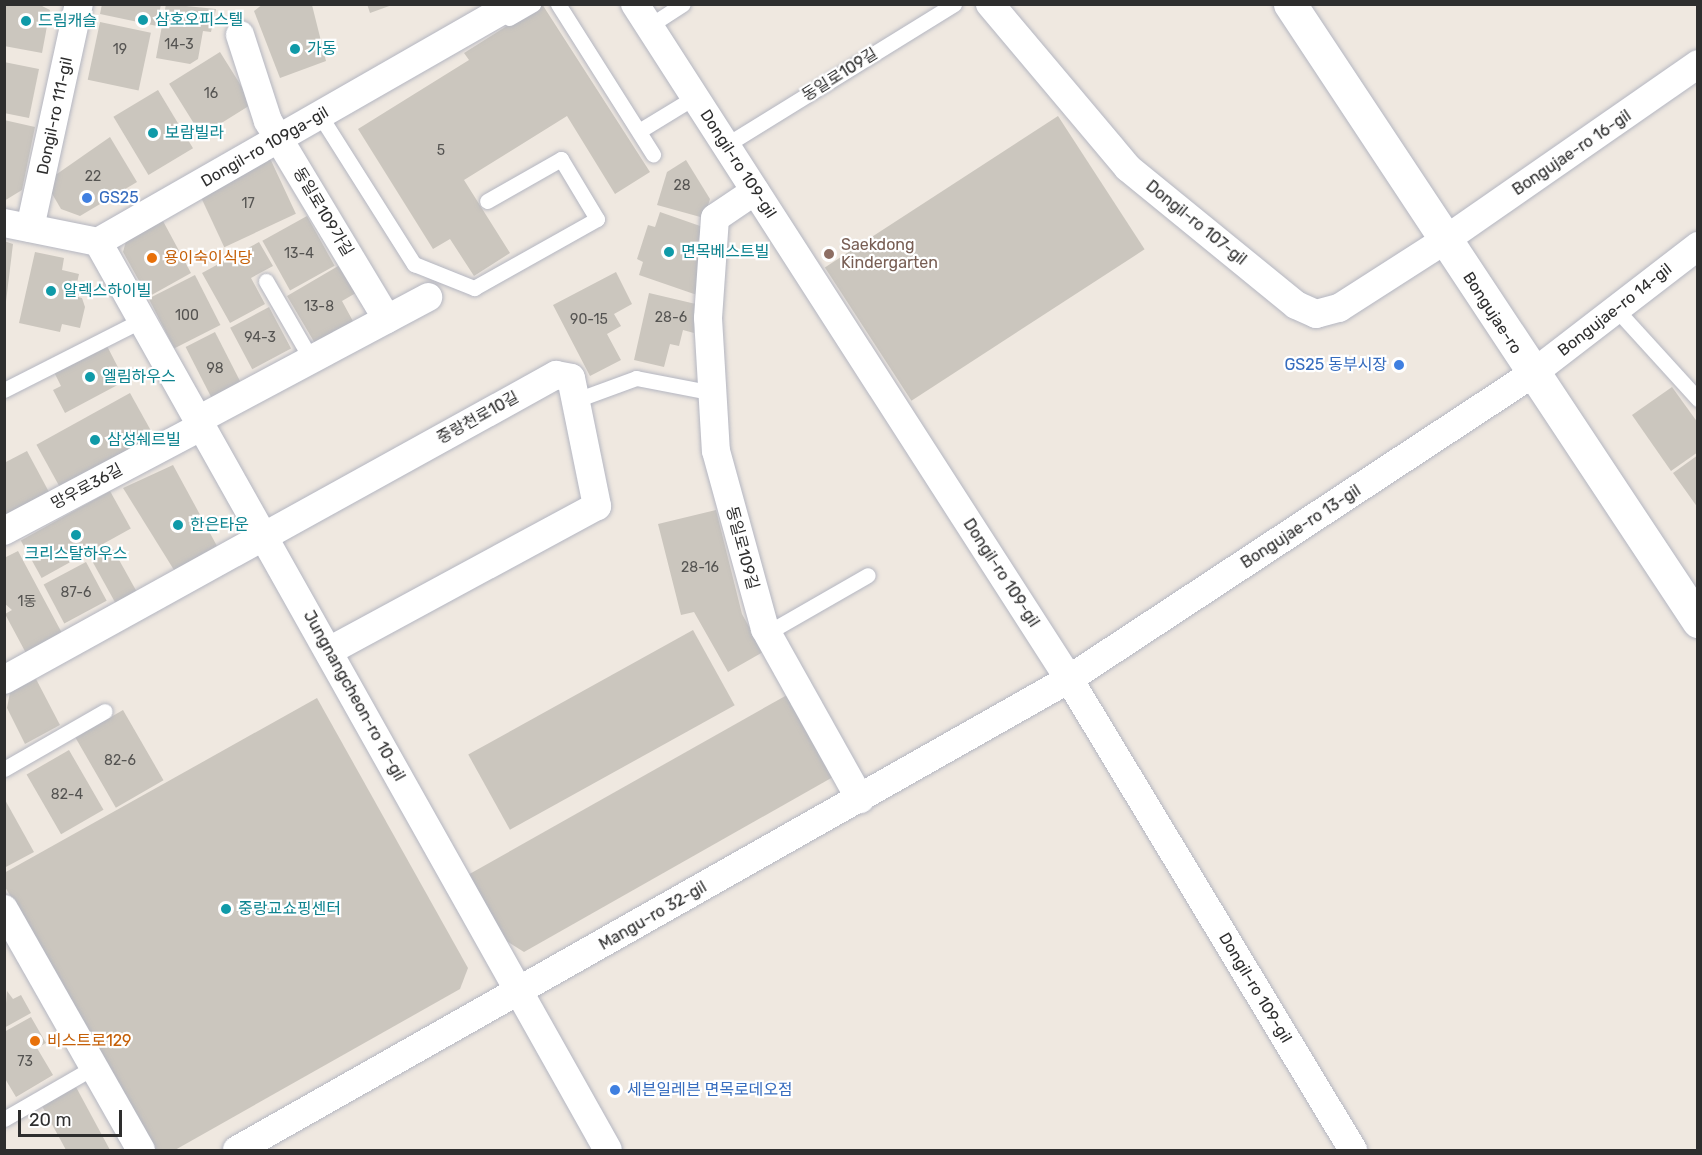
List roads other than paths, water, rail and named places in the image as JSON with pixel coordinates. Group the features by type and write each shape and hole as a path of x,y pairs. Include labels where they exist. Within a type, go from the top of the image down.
{"street":[{"name":"Dongil-ro 111-gil","path":"17,226 79,4"},
{"name":"Dongil-ro 109ga-gil","path":"98,242 279,140 323,121 514,4"},
{"name":"Dongil-ro 107-gil","path":"990,4 1128,168 1304,310 1316,314 1339,308 1444,240"},
{"name":"Bongujae-ro","path":"1290,4 1532,374 1698,621"},
{"name":"Dongil-ro 109-gil","path":"642,15 1069,680 1353,1150"},
{"name":"동일로109가길","path":"240,35 264,109 279,140 387,319"},
{"name":"Bongujae-ro 16-gil","path":"1444,240 1698,64"},
{"name":"동일로109길","path":"755,191 714,218 709,392 719,462 766,633 860,799"},
{"path":"17,226 98,242"},
{"name":"Jungnangcheon-ro 10-gil","path":"98,242 521,991 608,1150"},
{"name":"Bongujae-ro 14-gil","path":"1532,374 1698,246"},
{"path":"200,423 311,359 428,297"},
{"name":"Bongujae-ro 13-gil","path":"1069,680 1532,374"},
{"name":"중랑천로10길","path":"4,680 556,375 571,378 579,399 598,494 594,509 329,651"},
{"name":"망우로36길","path":"4,531 200,423"},
{"name":"Mangu-ro 32-gil","path":"237,1150 1069,680"},
{"path":"4,909 13,944 94,1067 141,1150"}],"lane":[{"path":"487,201 561,159 597,219 474,288 414,264 323,121 533,4"},
{"path":"558,4 653,154"},
{"path":"642,15 683,4"},
{"name":"동일로109길","path":"726,145 954,4"},
{"path":"639,131 694,97"},
{"path":"266,280 311,359"},
{"path":"1616,309 1698,399"},
{"path":"6,386 142,320"},
{"path":"579,399 636,378 709,392"},
{"path":"766,633 868,575"},
{"path":"4,769 105,711"},
{"path":"4,1119 94,1067"}],"place":[{"name":"삼호오피스텔","path":"143,20"},
{"name":"드림캐슬","path":"26,21"},
{"name":"가동","path":"295,49"},
{"name":"보람빌라","path":"153,133"},
{"name":"GS25","path":"87,198"},
{"name":"면목베스트빌","path":"669,252"},
{"name":"Saekdong Kindergarten","path":"829,254"},
{"name":"용이숙이식당","path":"152,258"},
{"name":"알렉스하이빌","path":"51,291"},
{"name":"GS25 동부시장","path":"1399,365"},
{"name":"엘림하우스","path":"90,377"},
{"name":"삼성쉐르빌","path":"95,440"},
{"name":"한은타운","path":"178,525"},
{"name":"크리스탈하우스","path":"76,535"},
{"name":"중랑교쇼핑센터","path":"226,909"},
{"name":"비스트로129","path":"35,1041"},
{"name":"세븐일레븐 면목로데오점","path":"615,1090"}]}
